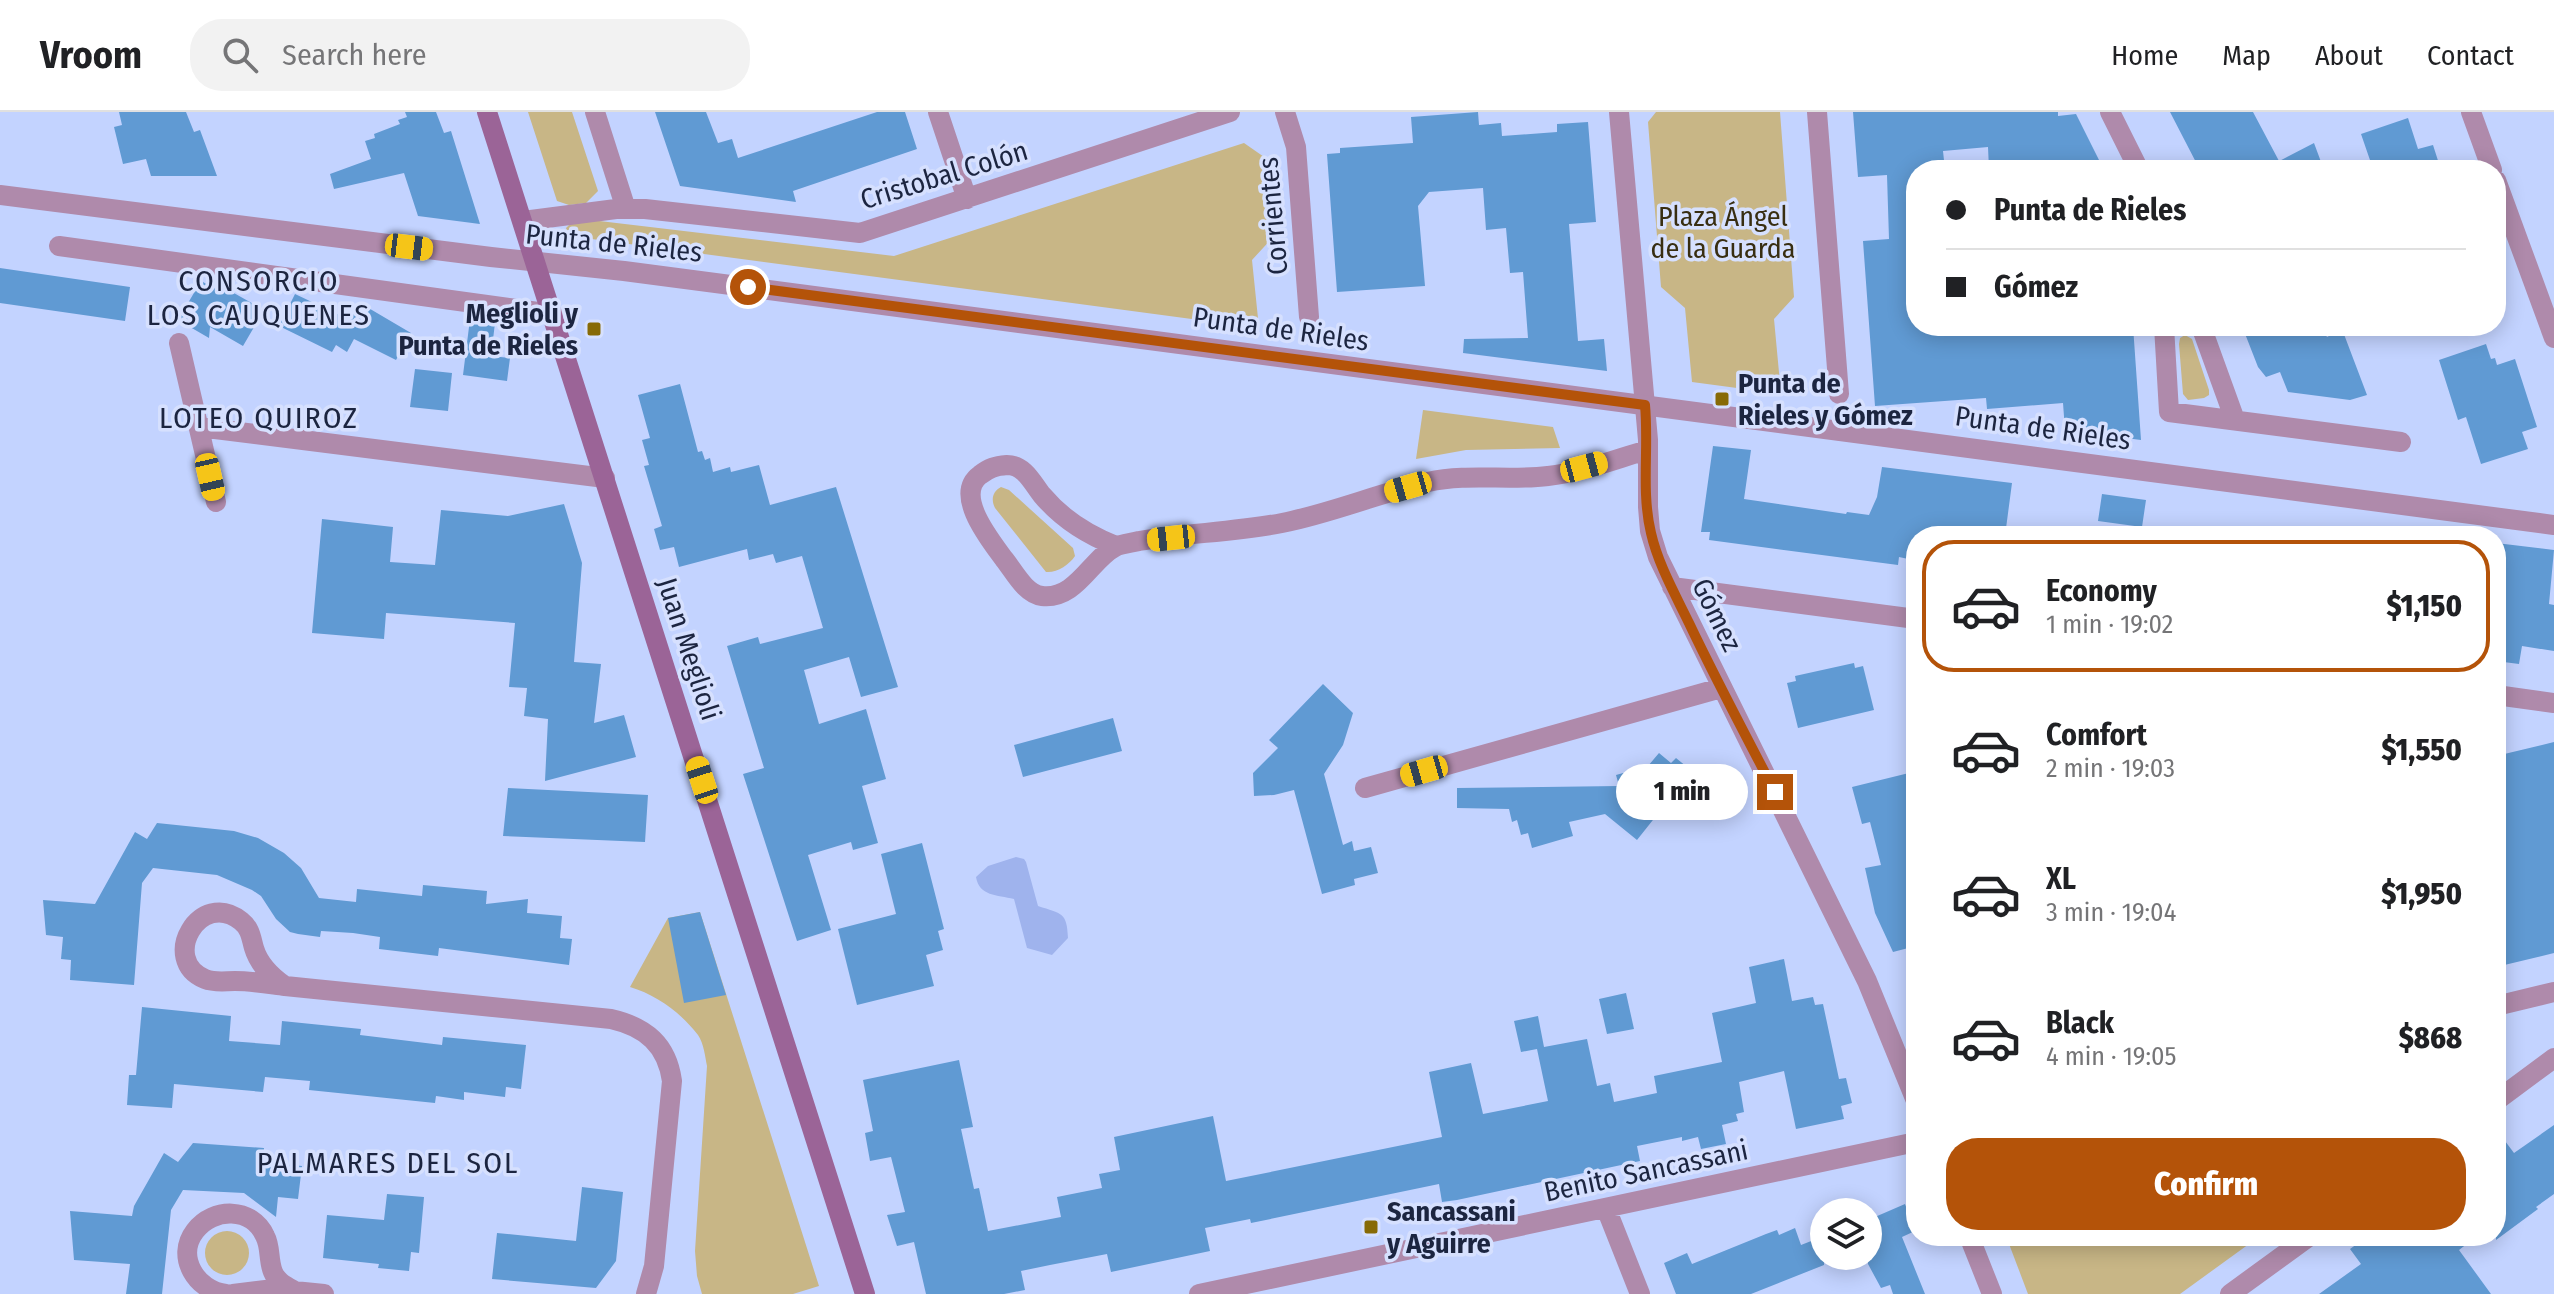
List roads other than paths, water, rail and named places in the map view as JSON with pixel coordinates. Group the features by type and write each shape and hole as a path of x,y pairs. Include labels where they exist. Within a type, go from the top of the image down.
{"main road":[{"name":"Juan Meglioli","path":"487,112 865,1294"}],"street":[{"path":"595,112 626,209"},
{"path":"938,112 967,199"},
{"name":"Cristobal Colón","path":"523,221 645,209 860,233 1230,112"},
{"name":"Corrientes","path":"1285,112 1296,147 1309,317"},
{"name":"Gómez","path":"1619,112 1645,405 1650,531 1672,587 1857,959 1906,1077"},
{"path":"1817,112 1839,394"},
{"path":"2110,112 2134,160"},
{"path":"2472,112 2489,160"},
{"name":"Punta de Rieles","path":"0,195 640,273 2554,525"},
{"path":"2506,207 2554,338"},
{"path":"59,246 553,314"},
{"path":"2165,336 2169,412 2401,442"},
{"path":"2205,336 2235,420"},
{"path":"179,343 216,502"},
{"path":"199,427 605,478"},
{"path":"1116,546 1087,534 1044,497 1026,474 1012,465 991,467 974,479 971,493 974,512 985,532 1027,589 1042,596 1060,593 1075,585 1116,546 1233,532 1285,522 1428,481 1483,476 1551,476 1647,450"},
{"path":"1672,587 1906,618"},
{"path":"1365,788 1721,688"},
{"path":"2506,696 2554,703"},
{"path":"285,986 259,960 252,936 243,922 228,914 204,917 196,921 186,934 184,951 190,967 202,978 218,982 237,981 285,986 611,1019 641,1029 663,1050 670,1065 672,1081 654,1266 646,1294"},
{"path":"2506,1004 2554,992"},
{"path":"2506,1094 2554,1058"},
{"name":"Benito Sancassani","path":"1199,1294 1291,1285 1606,1208 1906,1144"},
{"path":"1606,1208 1640,1294"},
{"path":"226,1294 204,1287 194,1276 187,1249 200,1224 226,1212 240,1214 263,1231 269,1244 273,1273 282,1285 295,1291"},
{"path":"1973,1246 1992,1294"},
{"path":"2230,1294 2296,1246"},
{"path":"654,1266 664,1294"},
{"path":"233,1294 274,1289 324,1294"}],"water":[{"path":"1016,857 1026,862 1038,906 1062,915 1066,923 1068,938 1052,955 1027,948 1014,899 990,894 978,883 976,877 988,866"}],"place":[{"name":"Meglioli y Punta de Rieles","path":"594,329"},
{"name":"Punta de Rieles y Gómez","path":"1722,399"},
{"name":"Sancassani y Aguirre","path":"1371,1227"}],"district":[{"name":"CONSORCIO LOS CAUQUENES","path":"259,298"},
{"name":"LOTEO QUIROZ","path":"259,418"},
{"name":"PALMARES DEL SOL","path":"388,1163"}],"park label":[{"name":"Plaza Ángel de la Guarda","path":"1723,232"}]}
